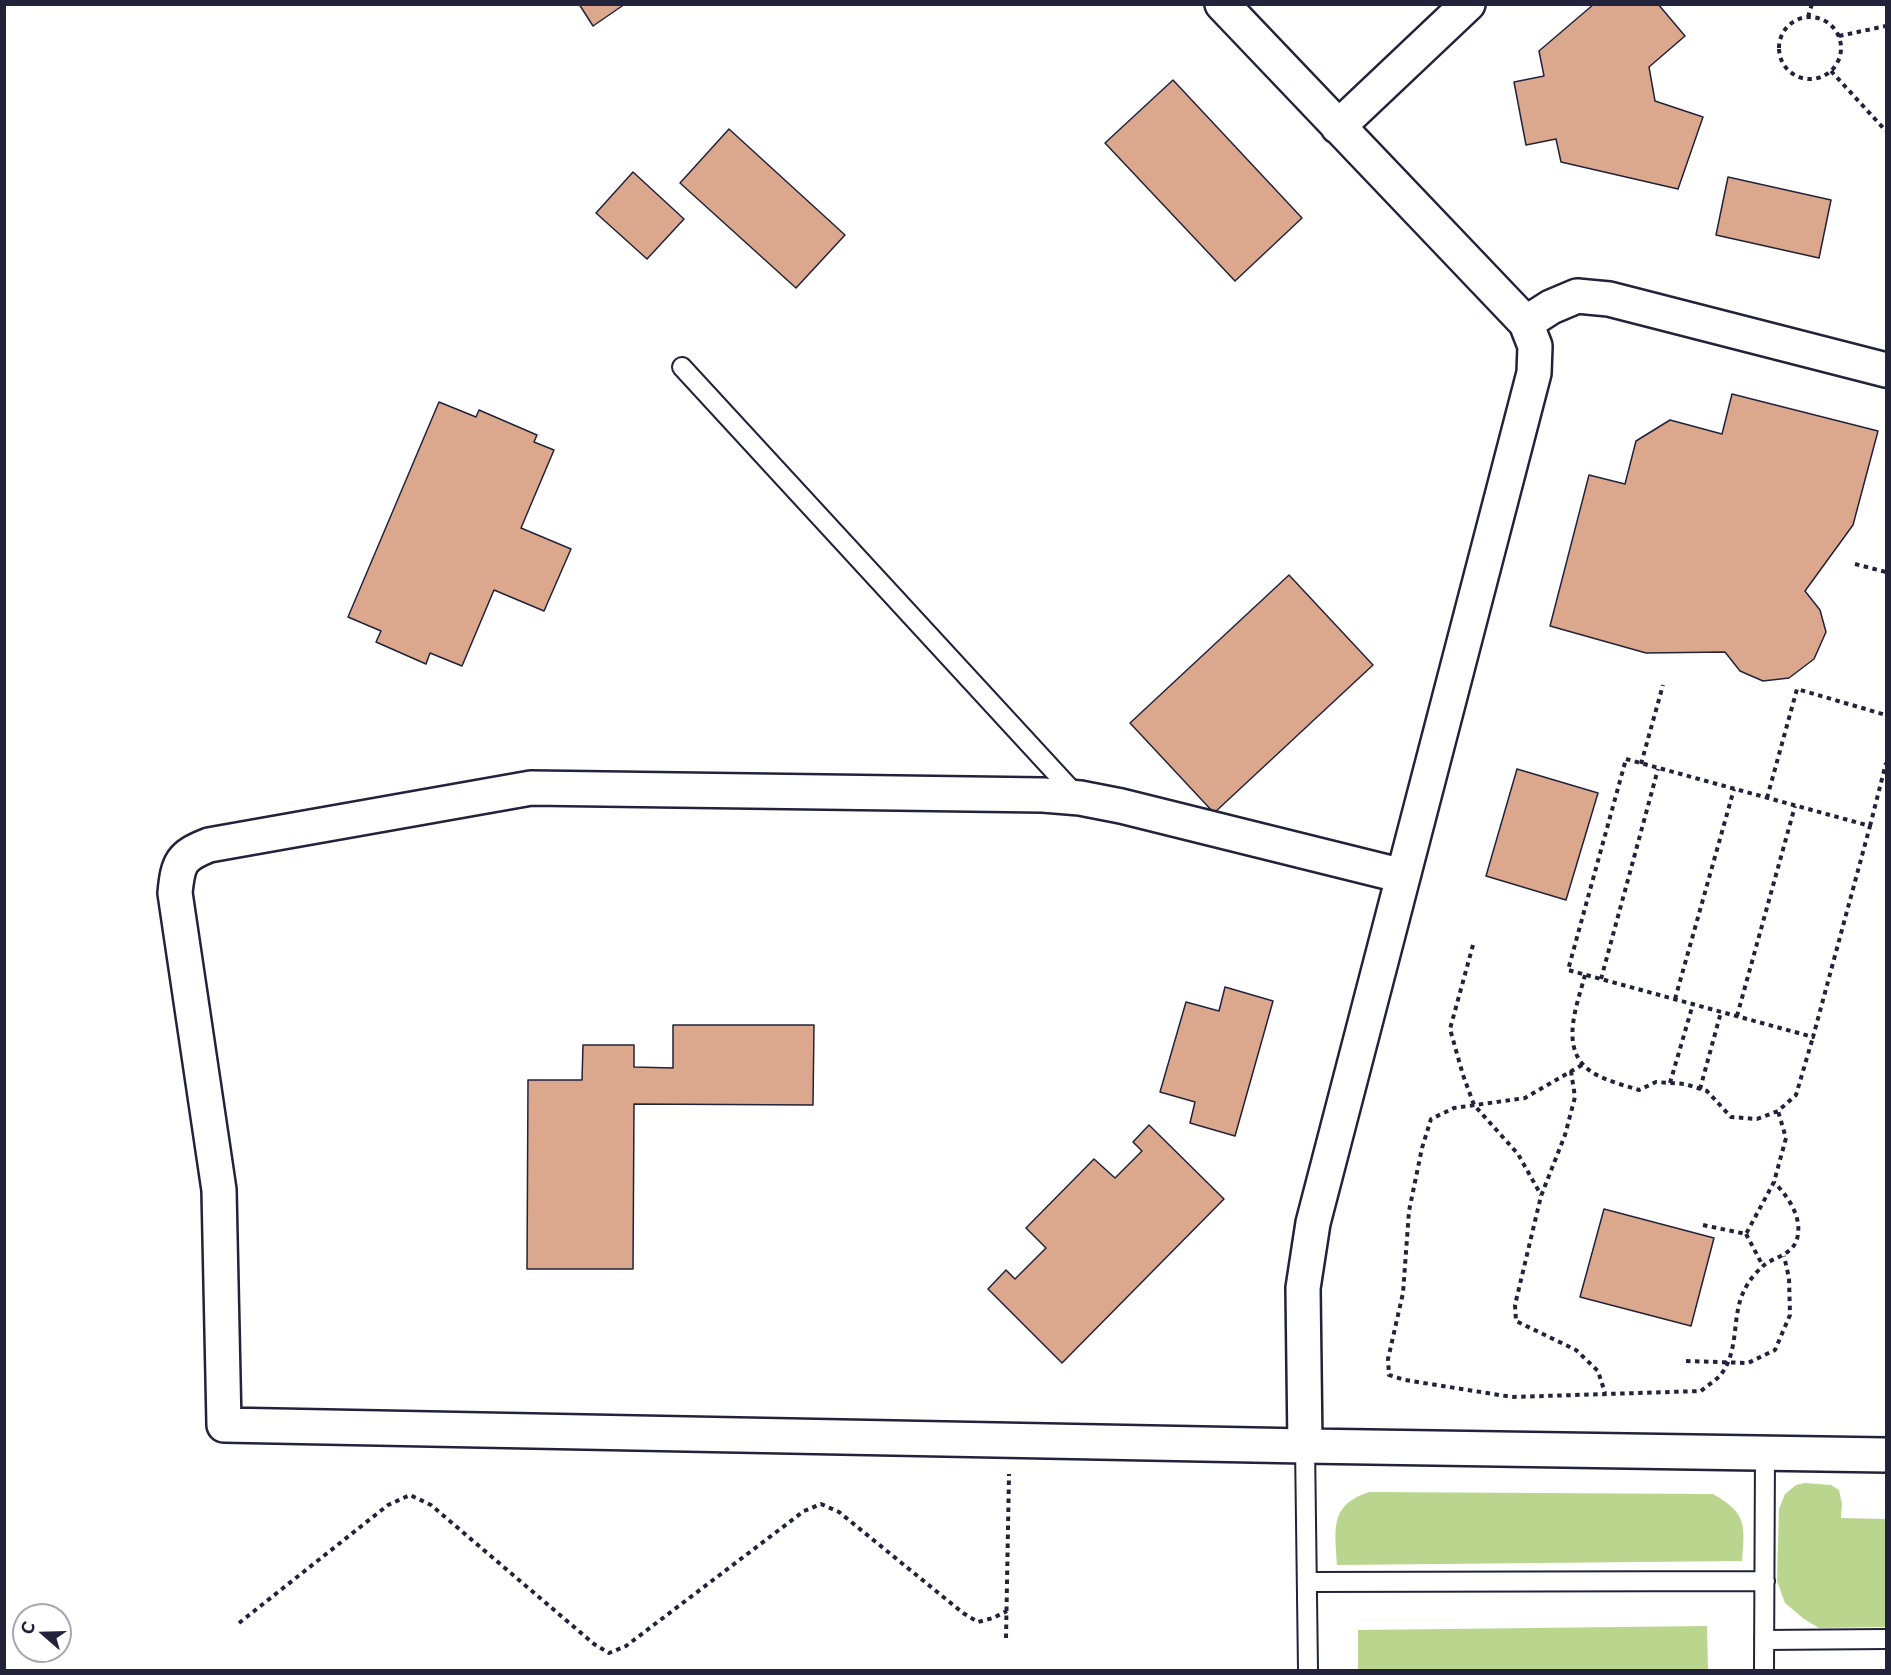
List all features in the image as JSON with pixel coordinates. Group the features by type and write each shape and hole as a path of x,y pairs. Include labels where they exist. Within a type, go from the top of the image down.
{"street":[{"path":"1222,4 1526,323 1535,346 1534,373 1313,1223 1303,1288 1305,1446"},
{"path":"1338,127 1468,4"},
{"path":"1526,323 1551,307 1577,296 1609,299 1887,370"},
{"path":"1403,876 1120,806 1080,798 1043,795 531,788 209,845 188,853 177,871 175,892 219,1190 224,1425 1887,1455"}],"lane":[{"path":"682,367 1080,798"},
{"path":"1305,1446 1308,1671"},
{"path":"1764,1671 1765,1454"},
{"path":"1307,1582 1765,1581"},
{"path":"1764,1640 1887,1639"}],"path":[{"path":"1808,17 1812,4"},
{"path":"1808,17 1821,19 1831,25 1839,36 1841,48 1839,61 1831,71 1820,78 1808,80 1796,77 1780,61 1778,49 1780,38 1786,28 1796,20 1808,17"},
{"path":"1839,36 1887,26"},
{"path":"1831,71 1887,131"},
{"path":"1856,564 1887,572"},
{"path":"1641,764 1663,685"},
{"path":"1767,798 1797,689 1887,715"},
{"path":"1813,1037 1568,970 1626,759 1870,826"},
{"path":"1585,975 1572,1025 1573,1045 1582,1065 1598,1076 1639,1090 1656,1082 1685,1084 1707,1091 1731,1117 1757,1119 1778,1111 1796,1095 1887,763"},
{"path":"1601,979 1659,768"},
{"path":"1675,999 1734,789"},
{"path":"1737,1016 1795,806"},
{"path":"1473,945 1450,1029 1474,1104 1518,1154 1541,1196"},
{"path":"1671,1083 1693,1004"},
{"path":"1700,1089 1721,1012"},
{"path":"1582,1065 1525,1098 1454,1108 1431,1119 1422,1148 1409,1211 1403,1293 1388,1359 1389,1375 1405,1380 1512,1397 1701,1391 1722,1372 1727,1362 1734,1344 1736,1316 1744,1289 1762,1266 1784,1256 1797,1240 1797,1220 1789,1198 1774,1182"},
{"path":"1571,1071 1575,1097 1565,1136 1541,1196 1515,1305 1516,1321 1576,1350 1598,1371 1605,1393"},
{"path":"1746,1234 1774,1182 1786,1138 1778,1111"},
{"path":"1704,1225 1746,1234"},
{"path":"1746,1234 1762,1266"},
{"path":"1686,1361 1748,1363 1775,1350 1790,1315 1790,1278 1784,1256"},
{"path":"1006,1638 1009,1440"},
{"path":"239,1623 388,1505 410,1495 431,1505 594,1644 609,1653 626,1647 804,1511 821,1504 839,1512 963,1614 978,1622 1007,1611"}],"green space":[{"path":"1805,1483 1831,1485 1839,1490 1842,1504 1841,1518 1886,1519 1886,1627 1819,1628 1785,1603 1777,1581 1779,1509 1785,1494 1796,1485"},
{"path":"1369,1492 1713,1494 1738,1514 1744,1538 1742,1561 1337,1565 1337,1520 1347,1504 1356,1497"},
{"path":"1707,1626 1708,1669 1358,1670 1358,1630"}],"building":[{"path":"579,4 625,4 593,26"},
{"path":"1594,4 1658,4 1685,36 1649,67 1655,101 1703,117 1678,189 1561,162 1556,139 1526,145 1514,82 1544,76 1539,51"},
{"path":"1173,80 1302,218 1235,281 1105,143"},
{"path":"729,129 845,235 796,288 680,183"},
{"path":"633,172 684,219 647,259 596,213"},
{"path":"1728,177 1831,200 1819,258 1716,235"},
{"path":"1732,394 1878,431 1853,525 1805,591 1820,610 1826,632 1814,659 1789,678 1763,681 1740,671 1725,652 1646,653 1550,626 1589,475 1625,484 1636,441 1670,420 1722,434"},
{"path":"439,402 476,417 479,410 537,435 534,442 554,450 521,528 571,549 544,611 494,590 462,666 430,653 426,664 376,642 381,631 348,617"},
{"path":"1289,575 1373,665 1214,813 1130,723"},
{"path":"1517,769 1598,793 1566,900 1486,876"},
{"path":"1225,987 1273,1001 1235,1136 1190,1123 1195,1102 1160,1092 1186,1002 1219,1011"},
{"path":"673,1025 814,1025 813,1105 634,1104 633,1269 527,1269 528,1080 582,1080 583,1045 634,1045 634,1067 673,1068"},
{"path":"1149,1125 1224,1199 1062,1363 988,1289 1006,1270 1015,1279 1046,1248 1026,1228 1094,1159 1115,1178 1142,1151 1133,1142"},
{"path":"1604,1209 1714,1238 1691,1326 1580,1297"}]}
